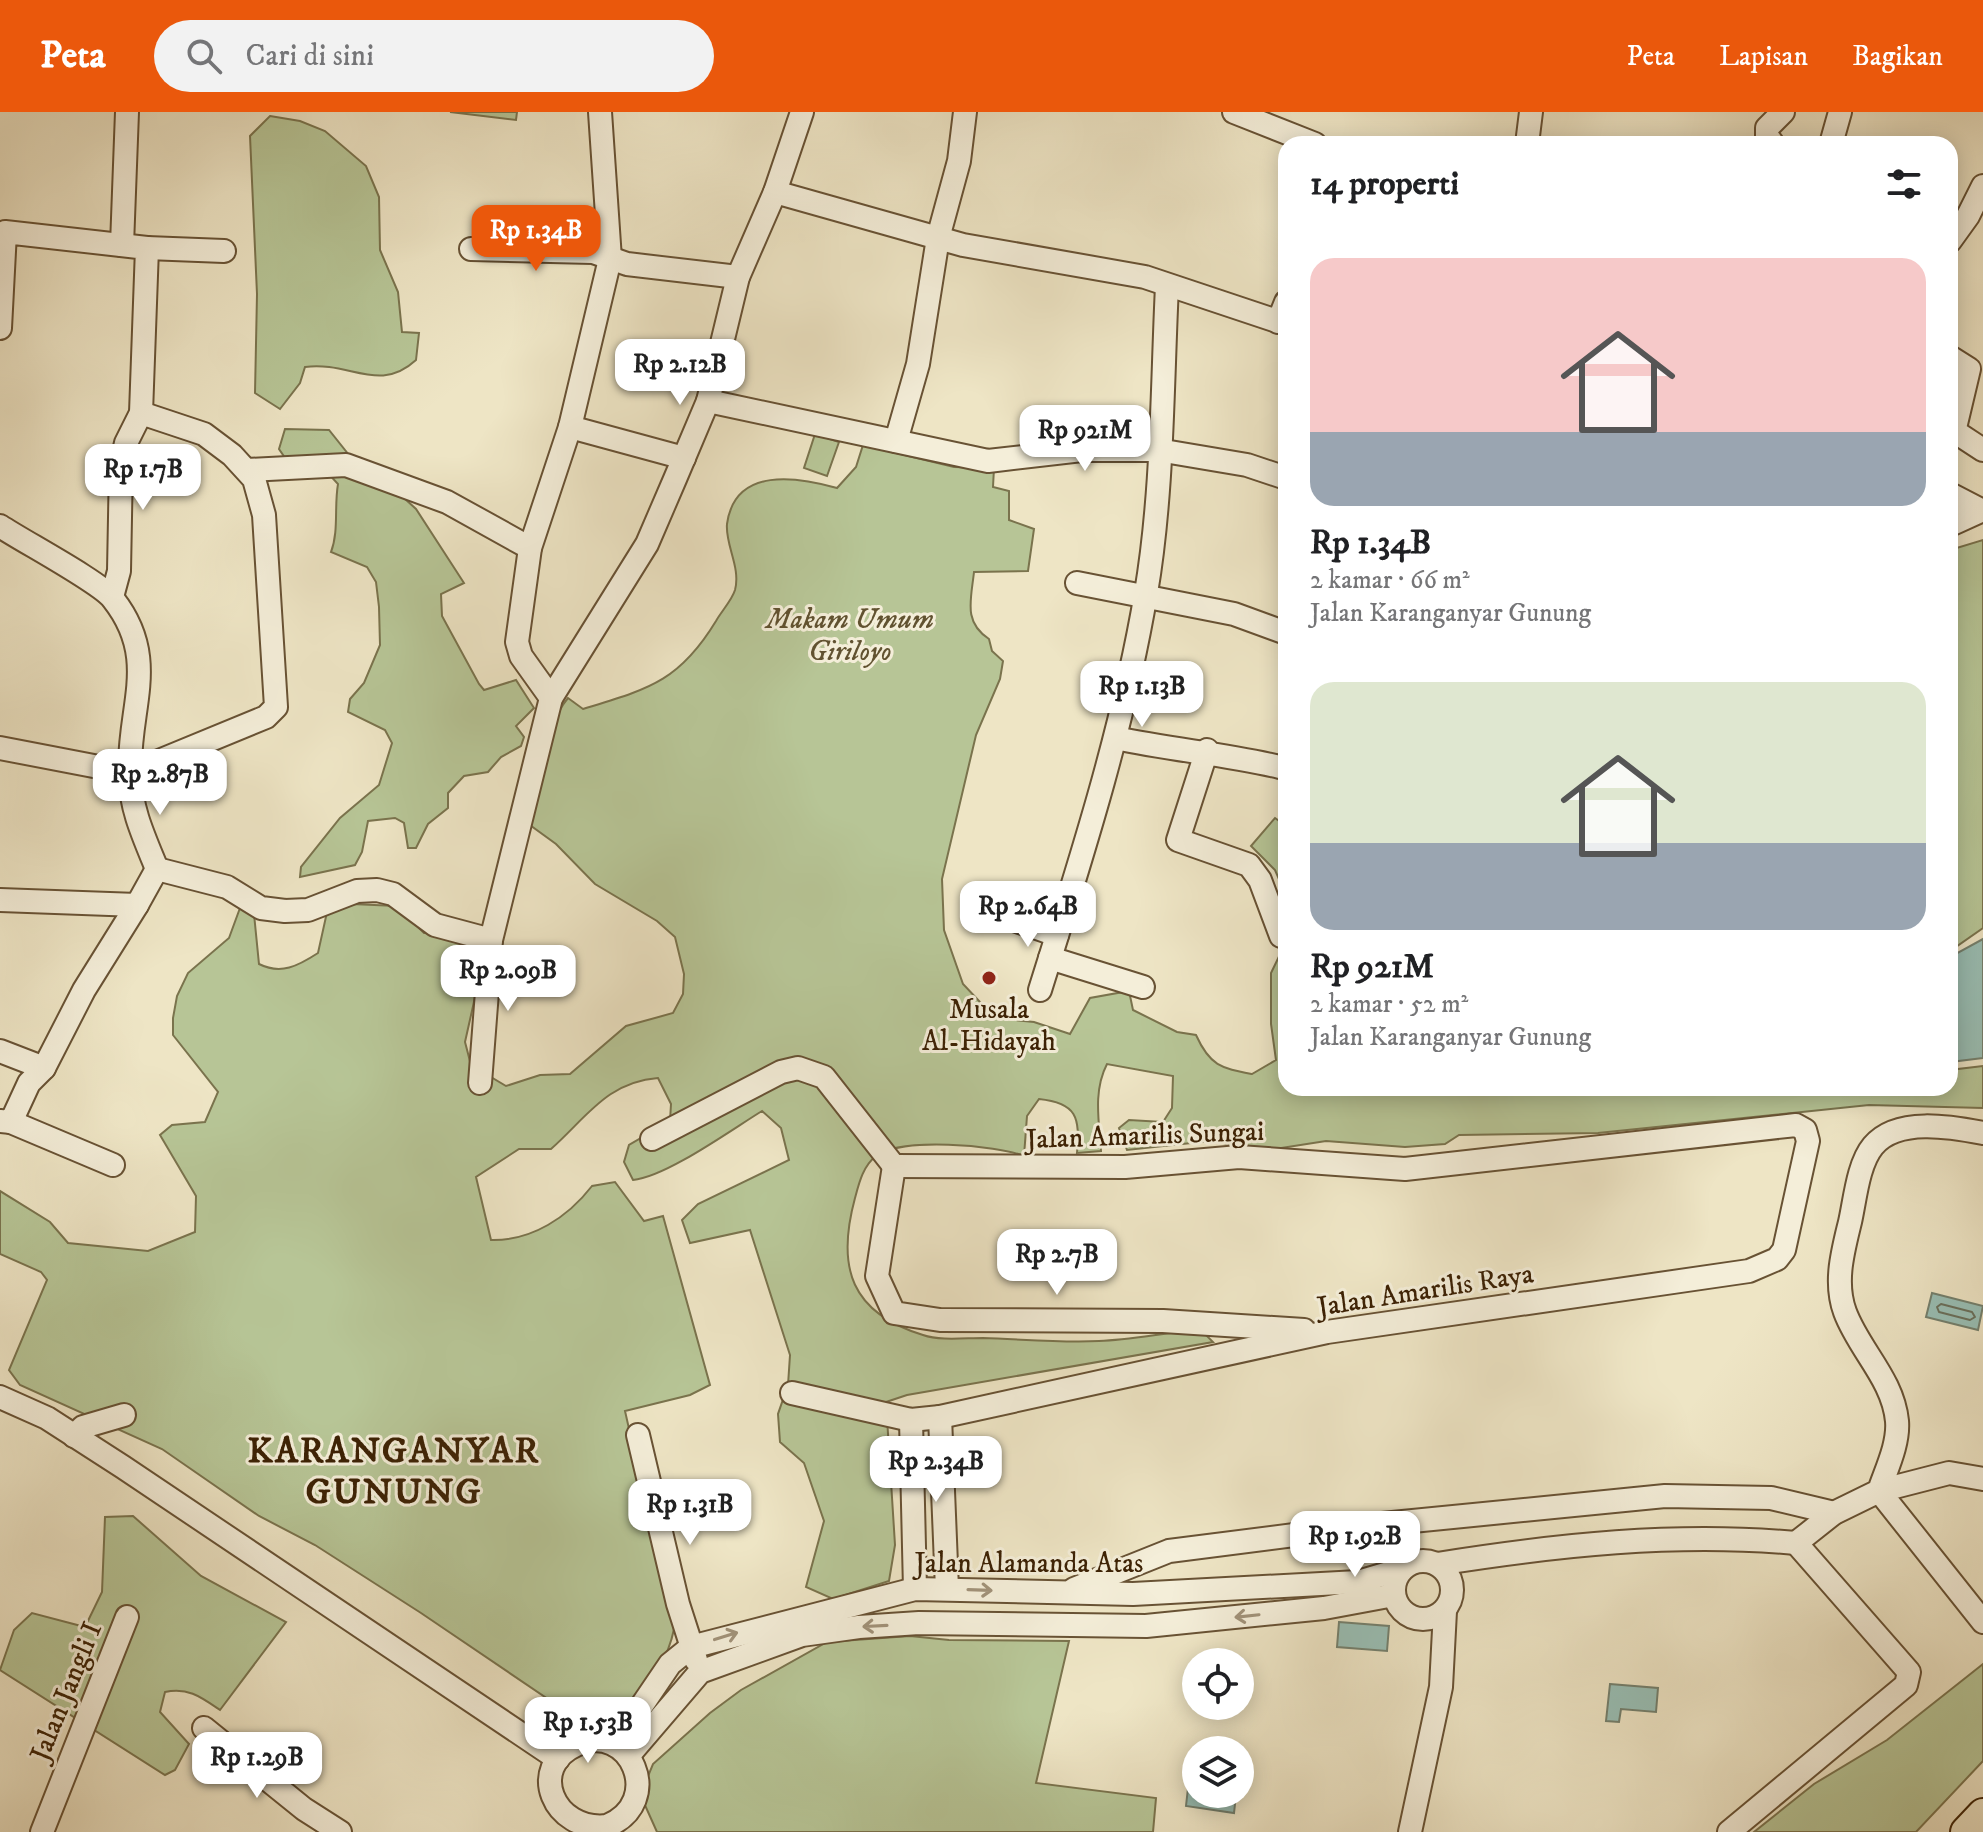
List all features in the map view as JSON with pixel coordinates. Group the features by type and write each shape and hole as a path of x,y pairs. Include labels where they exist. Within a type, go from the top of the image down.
{"highway":[{"path":"1966,1832 1983,1814"}],"street":[{"path":"122,245 127,112"},
{"path":"551,698 518,651 522,588 530,548 570,427 610,259 600,112"},
{"path":"480,1083 491,940 551,698 647,544 684,458 708,401 738,277 775,192 802,112"},
{"path":"896,441 918,364 938,238 959,161 965,112"},
{"path":"1528,136 1531,112"},
{"path":"1767,136 1767,128 1783,112"},
{"path":"1833,136 1840,112"},
{"path":"1232,113 1294,136"},
{"path":"1958,230 1983,186"},
{"path":"775,192 938,238 1131,274 1278,315"},
{"path":"0,328 5,232 147,248 224,251"},
{"path":"112,597 119,571 121,464 126,443 141,413 147,248"},
{"path":"471,249 593,252 627,264 738,277"},
{"path":"1040,990 1116,738 1146,595 1167,286"},
{"path":"1958,362 1969,369 1958,415"},
{"path":"708,401 988,461 1082,450 1158,450 1247,465 1278,475"},
{"path":"0,748 130,773 266,717 276,707 262,495 247,470 204,434 141,413"},
{"path":"570,427 684,458"},
{"path":"1958,434 1983,450"},
{"path":"247,470 346,465 447,502 530,548"},
{"path":"1958,498 1981,509"},
{"path":"1958,521 1981,509"},
{"path":"0,526 112,597 137,640 140,652 130,773 133,813 157,869"},
{"path":"1077,583 1234,614 1278,630"},
{"path":"1116,738 1158,747 1207,750 1278,767"},
{"path":"1207,750 1178,840 1249,865 1260,880 1278,928"},
{"path":"157,869 227,887 261,908 285,911 308,910 357,891 377,890 393,894 435,925 491,940"},
{"path":"113,1165 6,1122 29,1083 44,1068 84,990 157,869"},
{"path":"0,900 137,905"},
{"path":"1014,920 1057,935"},
{"path":"1050,958 1143,987"},
{"path":"0,1051 44,1068"},
{"path":"652,1139 781,1072 798,1068 824,1077 894,1166"},
{"name":"Jalan Amarilis Sungai","path":"894,1166 1125,1167 1239,1157 1405,1169 1796,1125"},
{"name":"Jalan Amarilis Raya","path":"894,1166 877,1276 894,1313 940,1320 1163,1321 1265,1336 1327,1332 1758,1268 1777,1259 1784,1250 1808,1141 1805,1130 1796,1125"},
{"path":"1879,1491 1897,1433 1897,1419 1885,1381 1853,1330 1839,1282 1842,1253 1865,1162 1872,1147 1904,1128 1952,1127 1983,1133"},
{"path":"792,1393 911,1420 940,1417 1265,1336"},
{"path":"0,1397 47,1418 558,1759"},
{"path":"74,1436 83,1427 124,1415"},
{"path":"940,1417 947,1589"},
{"path":"911,1420 915,1589"},
{"path":"638,1435 700,1672"},
{"path":"1445,1611 1428,1619 1410,1617 1397,1604 1394,1595 1397,1577 1402,1569 1419,1561 1437,1564 1609,1541 1727,1537 1796,1543 1834,1513 1879,1491 1949,1473 1983,1479"},
{"path":"1879,1491 1983,1622"},
{"path":"1066,1593 1169,1551 1372,1525 1678,1496 1771,1498 1834,1513"},
{"path":"913,1508 944,1506"},
{"path":"1729,1832 1906,1685 1909,1679 1909,1672 1796,1543"},
{"path":"1410,1832 1441,1687 1445,1611 1453,1594 1450,1576 1437,1564"},
{"name":"Jalan Alamanda Atas","path":"621,1750 670,1664 691,1647 915,1589 1066,1593 1308,1586 1358,1582 1402,1569"},
{"path":"621,1750 700,1672 802,1635 919,1623 1146,1626 1324,1608 1394,1595"},
{"name":"Jalan Jangli I","path":"42,1832 127,1617"},
{"path":"204,1728 304,1809 340,1832"},
{"path":"590,1741 621,1750 636,1770 639,1786 635,1803 618,1826 570,1826 553,1800 552,1772 558,1759 578,1744 590,1741"},
{"path":"298,1832 304,1809"}],"green space":[{"path":"450,112 517,112 516,120"},
{"path":"270,116 300,121 325,131 366,166 379,197 380,250 398,292 402,332 419,333 416,360 389,375 376,376 321,366 305,367 300,383 280,409 255,393 257,294 250,136"},
{"path":"285,429 329,430 361,470 392,487 416,509 464,583 441,594 442,616 479,684 484,690 516,680 534,708 516,726 524,737 521,746 501,757 488,772 464,776 448,793 448,808 428,824 416,848 408,848 404,823 395,818 368,821 362,852 355,865 300,877 301,867 340,818 379,785 392,743 385,730 348,712 350,699 364,683 380,645 376,582 367,567 331,552 338,484 326,471 290,465 279,449"},
{"path":"815,434 839,442 827,476 804,468"},
{"name":"Makam Umum Giriloyo","path":"863,445 954,467 994,468 993,487 1009,491 1009,520 1034,529 1028,571 974,572 972,618 989,639 992,651 1003,661 1000,679 976,735 942,879 944,930 963,984 995,1018 1034,1022 1070,1034 1090,998 1129,991 1133,1010 1177,1032 1196,1035 1206,1053 1218,1064 1252,1074 1276,1060 1271,1024 1271,973 1278,959 1278,1096 1958,1096 1958,1069 1983,1066 1983,1108 1869,1105 1598,1133 1459,1135 1445,1144 1405,1147 1326,1141 1268,1150 1210,1141 1127,1150 1119,1128 1129,1120 1163,1122 1172,1108 1173,1076 1107,1064 1098,1095 1101,1151 1077,1153 1078,1130 1069,1108 1039,1099 1027,1116 1024,1156 971,1146 905,1146 888,1150 876,1156 862,1175 847,1246 855,1284 865,1300 879,1314 899,1326 937,1338 1070,1342 1201,1330 1213,1342 907,1395 886,1402 895,1545 889,1581 833,1599 806,1587 824,1521 804,1463 780,1442 778,1414 788,1385 790,1355 750,1230 690,1243 682,1220 698,1204 789,1160 781,1128 762,1111 680,1162 633,1180 624,1162 629,1145 670,1121 671,1104 658,1078 625,1086 599,1103 551,1149 519,1149 476,1177 491,1240 535,1232 572,1208 592,1186 615,1182 644,1221 663,1216 710,1385 690,1395 625,1411 674,1629 658,1671 644,1691 629,1707 606,1717 579,1720 421,1613 315,1545 259,1516 162,1449 20,1385 9,1370 47,1280 41,1272 0,1254 0,1191 50,1222 68,1243 148,1251 195,1232 196,1196 160,1135 172,1125 205,1122 218,1092 173,1035 173,1018 177,996 188,973 229,938 240,908 254,914 259,964 275,969 296,965 318,953 329,903 397,906 424,933 461,934 477,939 484,957 465,1042 471,1065 506,1086 540,1075 570,1074 626,1026 673,1013 683,994 684,974 675,937 657,921 595,884 556,844 523,820 532,806 553,726 568,698 583,709 626,695 660,680 689,658 735,590 736,573 727,524 732,505 742,492 755,484 787,479 837,488 856,467"},
{"path":"1983,540 1983,928 1958,945 1958,548"},
{"path":"1275,818 1278,820 1278,877 1275,870 1251,846"},
{"path":"133,1516 201,1576 286,1622 220,1710 188,1692 165,1692 160,1712 189,1744 175,1770 165,1775 0,1670 14,1630 32,1613 85,1627 102,1592 105,1517"},
{"path":"910,1636 949,1640 1069,1641 1036,1783 1156,1798 1153,1832 657,1832 644,1803 644,1786 653,1764 710,1713 741,1690 827,1642"},
{"path":"1983,1664 1983,1761 1916,1832 1754,1832 1814,1784 1887,1740"}],"water":[{"path":"1983,939 1983,1058 1958,1061 1958,953"},
{"path":"1932,1293 1983,1306 1978,1330 1926,1317"},
{"path":"1339,1622 1389,1626 1387,1651 1337,1647"},
{"path":"1610,1684 1658,1688 1656,1712 1621,1709 1619,1722 1606,1721"},
{"path":"1200,1808 1235,1808 1234,1813"}],"place":[{"name":"Musala Al-Hidayah","path":"989,978"}],"district":[{"name":"KARANGANYAR GUNUNG","path":"394,1470"}]}
